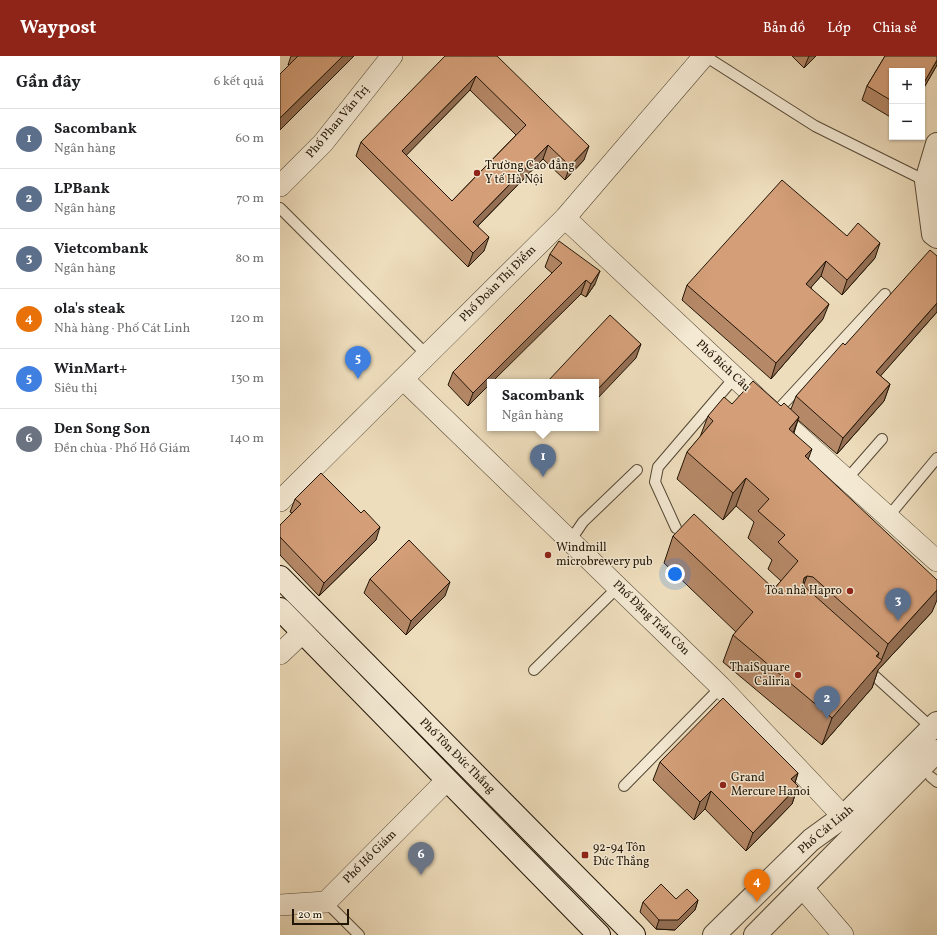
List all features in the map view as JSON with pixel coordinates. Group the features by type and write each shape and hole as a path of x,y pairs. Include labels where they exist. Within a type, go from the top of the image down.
{"main road":[{"path":"937,144 926,181 932,234 937,237"},
{"name":"Phố Tôn Đức Thắng","path":"280,577 634,935"},
{"name":"Phố Tôn Đức Thắng","path":"280,609 599,935"},
{"path":"394,724 411,709"},
{"name":"Phố Cát Linh","path":"755,935 802,887 850,824 935,726"},
{"name":"Phố Cát Linh","path":"714,935 811,840 850,824 937,751"}],"street":[{"name":"Phố Phan Văn Trị","path":"280,186 323,143 392,56"},
{"name":"Phố Đoàn Thị Điểm","path":"280,501 565,218 704,56"},
{"name":"Phố Bích Câu","path":"565,218 774,414 937,561"},
{"name":"Phố Đặng Trần Côn","path":"403,379 721,687 850,824"},
{"path":"280,654 303,632"},
{"name":"Phố Hồ Giám","path":"326,902 447,780"},
{"path":"802,887 843,935"},
{"path":"280,905 326,902"}],"lane":[{"path":"704,56 815,126 926,181"},
{"path":"280,208 428,355"},
{"path":"774,414 885,294"},
{"path":"676,528 655,482 658,467 735,377"},
{"path":"847,479 882,439"},
{"path":"888,517 937,458"},
{"path":"570,541 583,522 637,470"},
{"path":"534,670 618,587"},
{"path":"857,661 935,726"},
{"path":"624,786 721,687"},
{"path":"326,902 360,935"}],"building":[{"path":"298,56 343,56 280,118 280,74"},
{"path":"445,56 497,56 589,146 570,166 548,145 473,222 489,237 473,253 361,142","holes":["476,76 526,125 452,201 402,151"]},
{"path":"885,56 937,56 937,60 925,81 925,68 889,68 889,99 867,86"},
{"path":"782,180 847,236 858,223 880,243 847,280 826,261 806,284 829,304 776,363 687,285"},
{"path":"559,241 600,271 591,284 586,280 473,393 453,372 562,263 550,254"},
{"path":"930,250 937,256 937,303 876,372 890,384 843,438 796,396 843,343 845,345"},
{"path":"610,315 641,344 599,388 599,379 550,379"},
{"path":"753,381 781,406 784,403 799,417 789,429 812,449 805,456 937,580 937,590 888,644 813,577 807,576 804,578 803,583 805,587 879,653 876,656 882,660 832,718 733,635 753,612 673,536 694,514 774,589 798,561 778,542 785,535 758,511 769,499 746,478 733,493 687,452 713,421 708,416 724,397 732,404"},
{"path":"321,473 361,513 364,510 380,527 324,583 280,537 280,525 301,504 295,499"},
{"path":"409,540 450,582 411,621 370,579"},
{"name":"Grand Mercure Hanoi","path":"723,698 798,773 791,779 798,786 753,833 711,791 700,802 660,762"},
{"path":"661,884 676,899 687,889 698,900 678,920 659,920 643,902"}],"place":[{"name":"Trường Cao đẳng Y tế Hà Nội","path":"477,173"},
{"name":"WinMart+","path":"358,379"},
{"name":"Sacombank","path":"543,477"},
{"name":"Windmill microbrewery pub","path":"548,555"},
{"name":"Tòa nhà Hapro","path":"850,591"},
{"name":"Vietcombank","path":"898,621"},
{"name":"ThaiSquare Caliria","path":"798,675"},
{"name":"LPBank","path":"827,719"},
{"name":"Grand Mercure Hanoi","path":"723,785"},
{"name":"92-94 Tôn Đức Thắng","path":"585,855"},
{"name":"Den Song Son","path":"421,875"},
{"name":"ola's steak","path":"757,902"}]}
